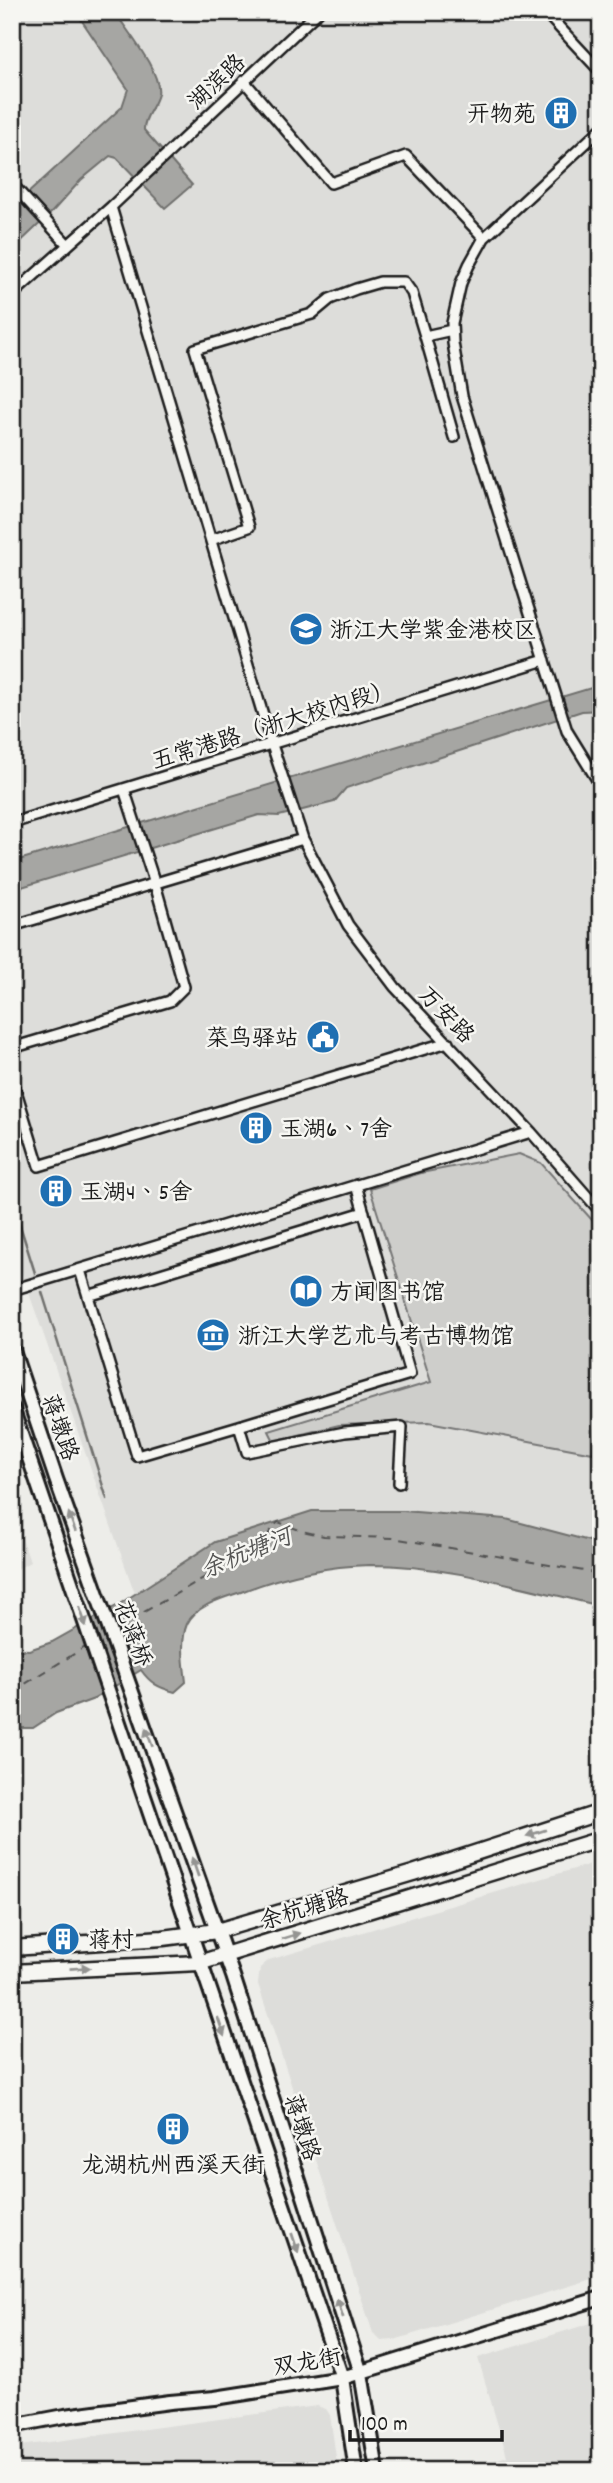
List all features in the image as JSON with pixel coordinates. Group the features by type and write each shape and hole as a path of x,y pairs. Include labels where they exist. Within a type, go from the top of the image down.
{"main road":[{"name":"蒋墩路","path":"12,1348 56,1479"},
{"name":"蒋墩路","path":"12,1408 38,1483"},
{"name":"花蒋桥","path":"56,1479 172,1801"},
{"name":"花蒋桥","path":"38,1483 147,1806"},
{"name":"蒋墩路","path":"172,1801 226,1956 361,2373 377,2471"},
{"name":"蒋墩路","path":"147,1806 342,2378 356,2471"},
{"name":"余杭塘路","path":"12,1948 190,1936 217,1931 413,1873 601,1812"},
{"name":"余杭塘路","path":"12,1972 199,1963 601,1839"},
{"name":"双龙街","path":"12,2426 77,2414 215,2398 342,2378 601,2298"}],"street":[{"name":"湖滨路","path":"111,207 318,12"},
{"path":"545,12 601,72"},
{"path":"244,81 331,183 406,156 484,238"},
{"path":"601,129 484,238 461,283 455,303 452,330 462,396 567,732 601,786"},
{"path":"12,184 68,246"},
{"path":"12,295 111,207"},
{"name":"万安路","path":"111,207 303,839 348,925 394,987 531,1132 601,1212"},
{"path":"211,540 249,527 195,349 312,314 330,299 380,282 404,282 412,293 454,437"},
{"path":"425,336 452,330"},
{"name":"五常港路（浙大校内段）","path":"12,823 545,660"},
{"path":"12,1048 170,1000 184,987 155,884 124,789"},
{"path":"12,926 303,839"},
{"path":"12,1078 38,1166 448,1042"},
{"path":"12,1290 531,1132"},
{"path":"80,1270 137,1455 410,1374 356,1185"},
{"path":"88,1296 364,1212"},
{"path":"239,1426 247,1452 345,1432 402,1427 399,1483"}],"shaded area":[{"name":"浙江大学紫金港校区","path":"12,12 601,12 601,1544 506,1519 215,1542 135,1594 12,1245"},
{"path":"519,1154 541,1163 601,1230 601,1418 597,1418 593,1453 429,1422 339,1425 274,1441 269,1431 431,1382 370,1189 421,1173"},
{"path":"12,1509 30,1562 12,1572"},
{"path":"601,1861 601,2276 394,2340 381,2341 373,2333 258,1984 260,1968 269,1960"},
{"path":"601,2320 601,2471 462,2471 507,2456 478,2358"},
{"path":"317,2406 326,2409 330,2415 338,2471 12,2471 12,2447"}],"water":[{"path":"76,12 115,12 135,41 158,85 158,94 145,121 144,130 192,185 165,208 117,158 110,156 81,180 12,250 12,208 122,107 128,89"},
{"path":"601,685 601,710 582,711 346,788 334,802 279,816 259,815 12,890 12,862"},
{"name":"余杭塘河","path":"312,1511 403,1511 506,1519 601,1544 601,1606 487,1579 428,1569 370,1565 304,1573 226,1597 211,1603 191,1617 184,1638 186,1682 175,1692 155,1684 141,1670 94,1699 56,1713 33,1728 12,1728 12,1649 29,1650 52,1642 118,1605 215,1542"}],"waterway":[{"path":"12,1200 35,1273"},
{"path":"42,1292 107,1499"}],"ferry route":[{"path":"116,1628 258,1547 278,1522 324,1536 393,1538 601,1574"},
{"path":"12,1692 87,1646"}],"place":[{"name":"开物苑","path":"561,113"},
{"name":"浙江大学紫金港校区","path":"306,629"},
{"name":"菜鸟驿站","path":"323,1037"},
{"name":"玉湖6、7舍","path":"256,1128"},
{"name":"玉湖4、5舍","path":"56,1191"},
{"name":"方闻图书馆","path":"306,1291"},
{"name":"浙江大学艺术与考古博物馆","path":"213,1335"},
{"name":"蒋村","path":"63,1939"},
{"name":"龙湖杭州西溪天街","path":"173,2129"}]}
